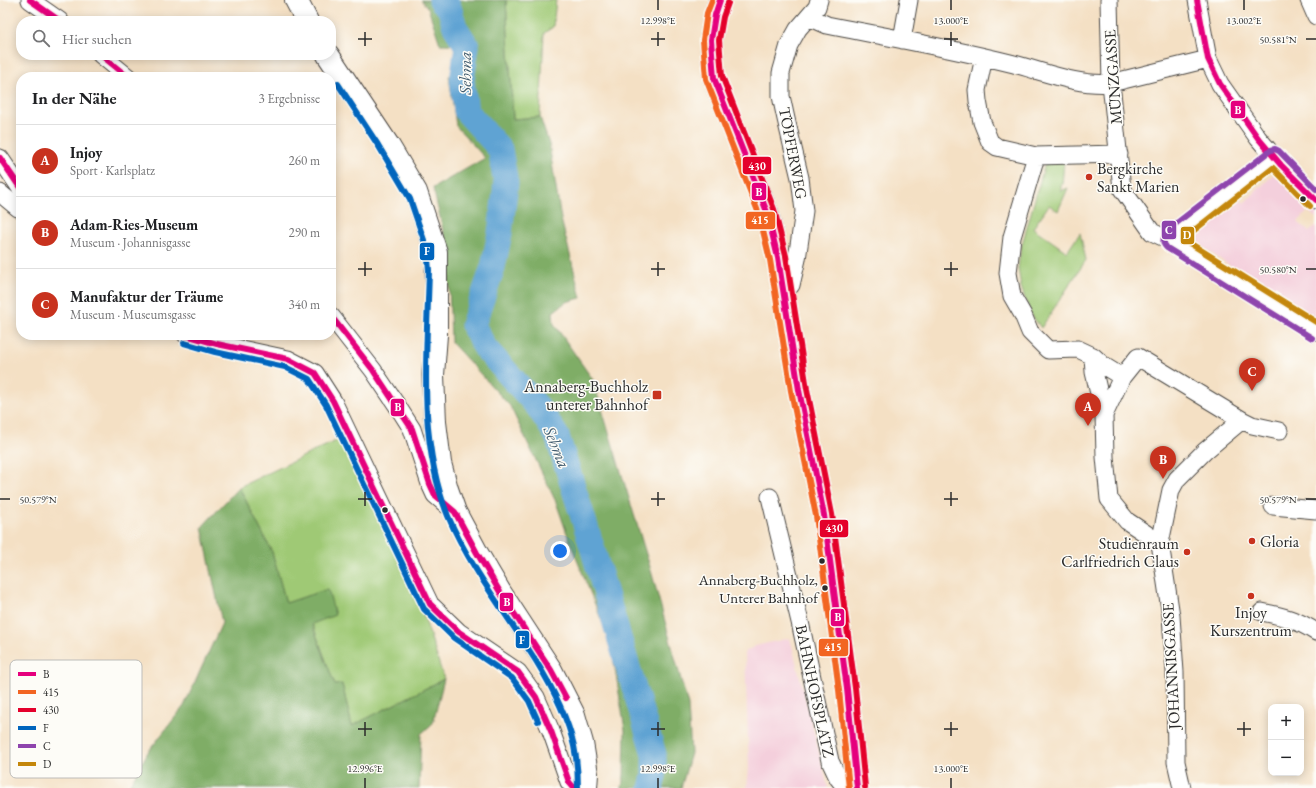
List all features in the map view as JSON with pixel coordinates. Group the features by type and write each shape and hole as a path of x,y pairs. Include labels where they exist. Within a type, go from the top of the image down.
{"main road":[{"path":"296,0 304,16"},
{"path":"720,0 715,15 711,40 714,78 767,212 778,258 799,390 824,515 846,681 857,788"},
{"path":"331,60 388,145 416,192 436,252 436,335 433,375 435,422 440,463 456,512 477,553 500,592 551,670 574,715 582,743 586,774 586,788"}],"street":[{"path":"31,0 53,16"},
{"path":"902,40 909,0"},
{"name":"MÜNZGASSE","path":"1109,0 1112,83 1122,189 1152,232 1172,241 1316,331"},
{"path":"1197,0 1208,59 1220,84 1258,138 1274,157 1316,200"},
{"path":"1309,0 1316,16"},
{"name":"TÖPFERWEG","path":"784,293 791,286 797,259 804,211 800,178 781,96 781,73 789,45 798,29 815,8"},
{"path":"815,8 827,25 984,57 1079,82 1102,84 1112,83 1208,59"},
{"path":"984,57 977,90 978,101 982,122 990,142 996,147 1036,156 1119,154"},
{"path":"107,60 122,72"},
{"path":"1036,156 1012,237 1008,273 1012,296 1023,315 1030,332 1048,350 1078,348 1093,356 1104,366 1122,377"},
{"path":"1172,241 1179,230 1274,157"},
{"path":"0,158 16,182"},
{"path":"0,193 16,206"},
{"path":"336,322 373,370 412,428 435,495 456,512"},
{"path":"203,340 288,359 315,373 333,401 430,604 459,632 518,672 536,697 551,731 569,782 574,788"},
{"path":"1093,356 1094,372 1104,415 1105,457 1109,499 1127,521 1160,543"},
{"path":"1104,415 1122,377 1138,357 1242,420 1252,425 1279,431"},
{"name":"JOHANNISGASSE","path":"1182,788 1176,762 1175,672 1171,616 1160,543 1171,490 1177,479 1205,451 1242,420"},
{"name":"BAHNHOFSPLATZ","path":"770,497 800,622 830,761 838,778 846,788"},
{"path":"1273,506 1316,510"},
{"path":"1262,612 1285,617 1316,632"},
{"path":"830,761 832,788"}],"shaded area":[{"path":"1277,171 1316,211 1316,218 1308,211 1298,222 1309,232 1316,225 1316,324 1195,242 1193,235 1194,228 1236,195 1244,203"},
{"path":"790,638 828,788 747,788 749,768 745,652 755,646"}],"green space":[{"path":"421,0 506,0 513,119 540,117 549,144 561,219 581,298 566,302 553,312 554,324 593,380 650,567 688,705 691,753 681,788 622,788 624,775 625,730 611,644 571,545 556,502 510,406 451,342 448,251 433,188 485,158 456,126 449,76 472,66 473,45 440,44 428,8"},
{"path":"506,0 556,0 553,27 544,33 540,117 513,119"},
{"path":"1046,160 1064,161 1061,191 1068,188 1058,211 1049,205 1033,228 1067,252 1080,233 1086,260 1041,328 1030,313 1021,287 1018,268 1021,248"},
{"path":"342,438 422,610 444,679 352,726 342,684 335,686 312,623 328,589 286,603 272,552 239,487"},
{"path":"239,487 272,552 286,603 328,589 335,615 312,624 335,685 342,684 352,726 444,679 433,723 421,734 419,788 128,788 134,778 142,778 142,763 148,752 184,706 222,623 202,527"}],"waterway":[{"name":"Sehma","path":"441,0 449,7 455,27 467,46 462,80 466,111 500,149 506,183 500,233 493,267 473,325 485,348 538,407 557,436 654,754 654,776 651,788"}],"transit line":[{"name":"B","path":"30,0 53,16"},
{"name":"415","path":"712,0 707,13 703,40 706,79 759,214 770,260 791,391 816,516 839,690 849,788"},
{"name":"B","path":"720,0 715,15 711,40 714,78 767,212 778,258 799,390 824,515 847,689 857,788"},
{"name":"B","path":"1197,0 1208,59 1220,84 1258,138 1281,165 1316,200"},
{"name":"430","path":"728,3 723,17 719,40 722,76 774,209 786,256 807,389 832,514 855,688 865,787"},
{"name":"B","path":"107,60 122,72"},
{"name":"F","path":"338,84 378,145 410,199 427,249 429,270 426,363 428,426 438,486 448,516 467,554 548,681 571,735 576,756 578,788"},
{"name":"C","path":"1312,338 1167,248 1163,242 1165,236 1174,225 1271,150 1275,149 1279,151 1316,189"},
{"name":"B","path":"0,158 16,182"},
{"name":"D","path":"1310,206 1273,168 1183,239 1316,322"},
{"name":"B","path":"336,322 373,370 412,429 435,495 455,512 500,592 551,670 566,698"},
{"name":"B","path":"203,340 288,359 315,373 333,401 430,604 459,632 518,672 536,697 551,731 569,782 574,788"},
{"name":"F","path":"184,343 215,352 285,367 309,379 326,405 424,609 454,638 512,678 529,701 538,721"}],"place":[{"name":"Bergkirche Sankt Marien","path":"1089,177"},
{"name":"Manufaktur der Träume","path":"1252,391"},
{"name":"Annaberg-Buchholz unterer Bahnhof","path":"657,395"},
{"name":"Injoy","path":"1088,426"},
{"name":"Adam-Ries-Museum","path":"1163,479"},
{"name":"Gloria","path":"1252,541"},
{"name":"Studienraum Carlfriedrich Claus","path":"1187,552"},
{"name":"Annaberg-Buchholz, Unterer Bahnhof","path":"825,588"},
{"name":"Injoy Kurszentrum","path":"1251,596"}]}
